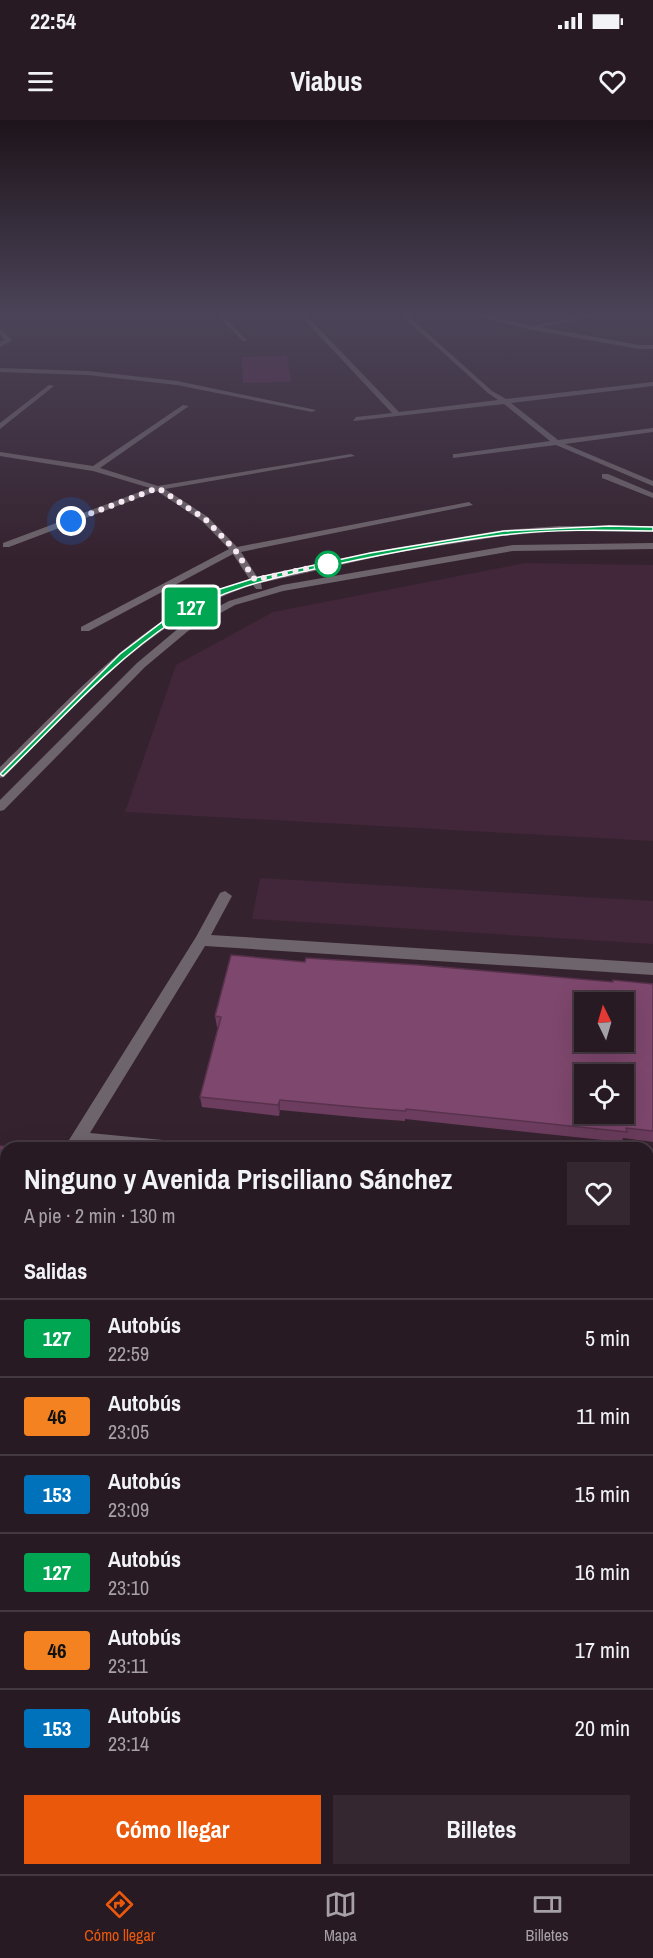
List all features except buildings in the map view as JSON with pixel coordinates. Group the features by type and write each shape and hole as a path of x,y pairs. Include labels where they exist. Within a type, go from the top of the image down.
{"street":[{"path":"0,427 40,395"},
{"path":"236,395 312,410"},
{"path":"379,395 397,414"},
{"path":"490,395 492,404 500,411"},
{"path":"495,395 556,443 653,486"},
{"path":"356,419 564,395"},
{"path":"94,469 185,406"},
{"path":"456,456 653,430"},
{"path":"534,438 557,454"},
{"path":"0,454 94,469 158,488 205,519 235,550 262,593"},
{"path":"0,461 16,456"},
{"path":"6,545 158,488 351,456"},
{"path":"594,471 653,496"},
{"path":"642,492 653,486"},
{"path":"85,629 235,550 469,505"},
{"path":"0,774 123,656 172,618 219,592 255,580 370,555 504,533 609,528 653,529"},
{"path":"0,807 141,665 184,629 232,603 262,593 387,568 513,548 653,546"},
{"path":"75,1142 201,940 225,896"},
{"path":"201,940 653,969"}],"shaded area":[{"path":"525,563 653,565 653,841 125,812 176,665 273,612"},
{"path":"260,878 653,901 653,944 252,919"}],"bus line":[{"name":"127","path":"0,774 123,656 172,618 219,592 255,580 370,555 504,533 609,528 653,529"}],"route":[{"path":"71,521 158,488 205,519 235,550 255,580 328,564"}]}
